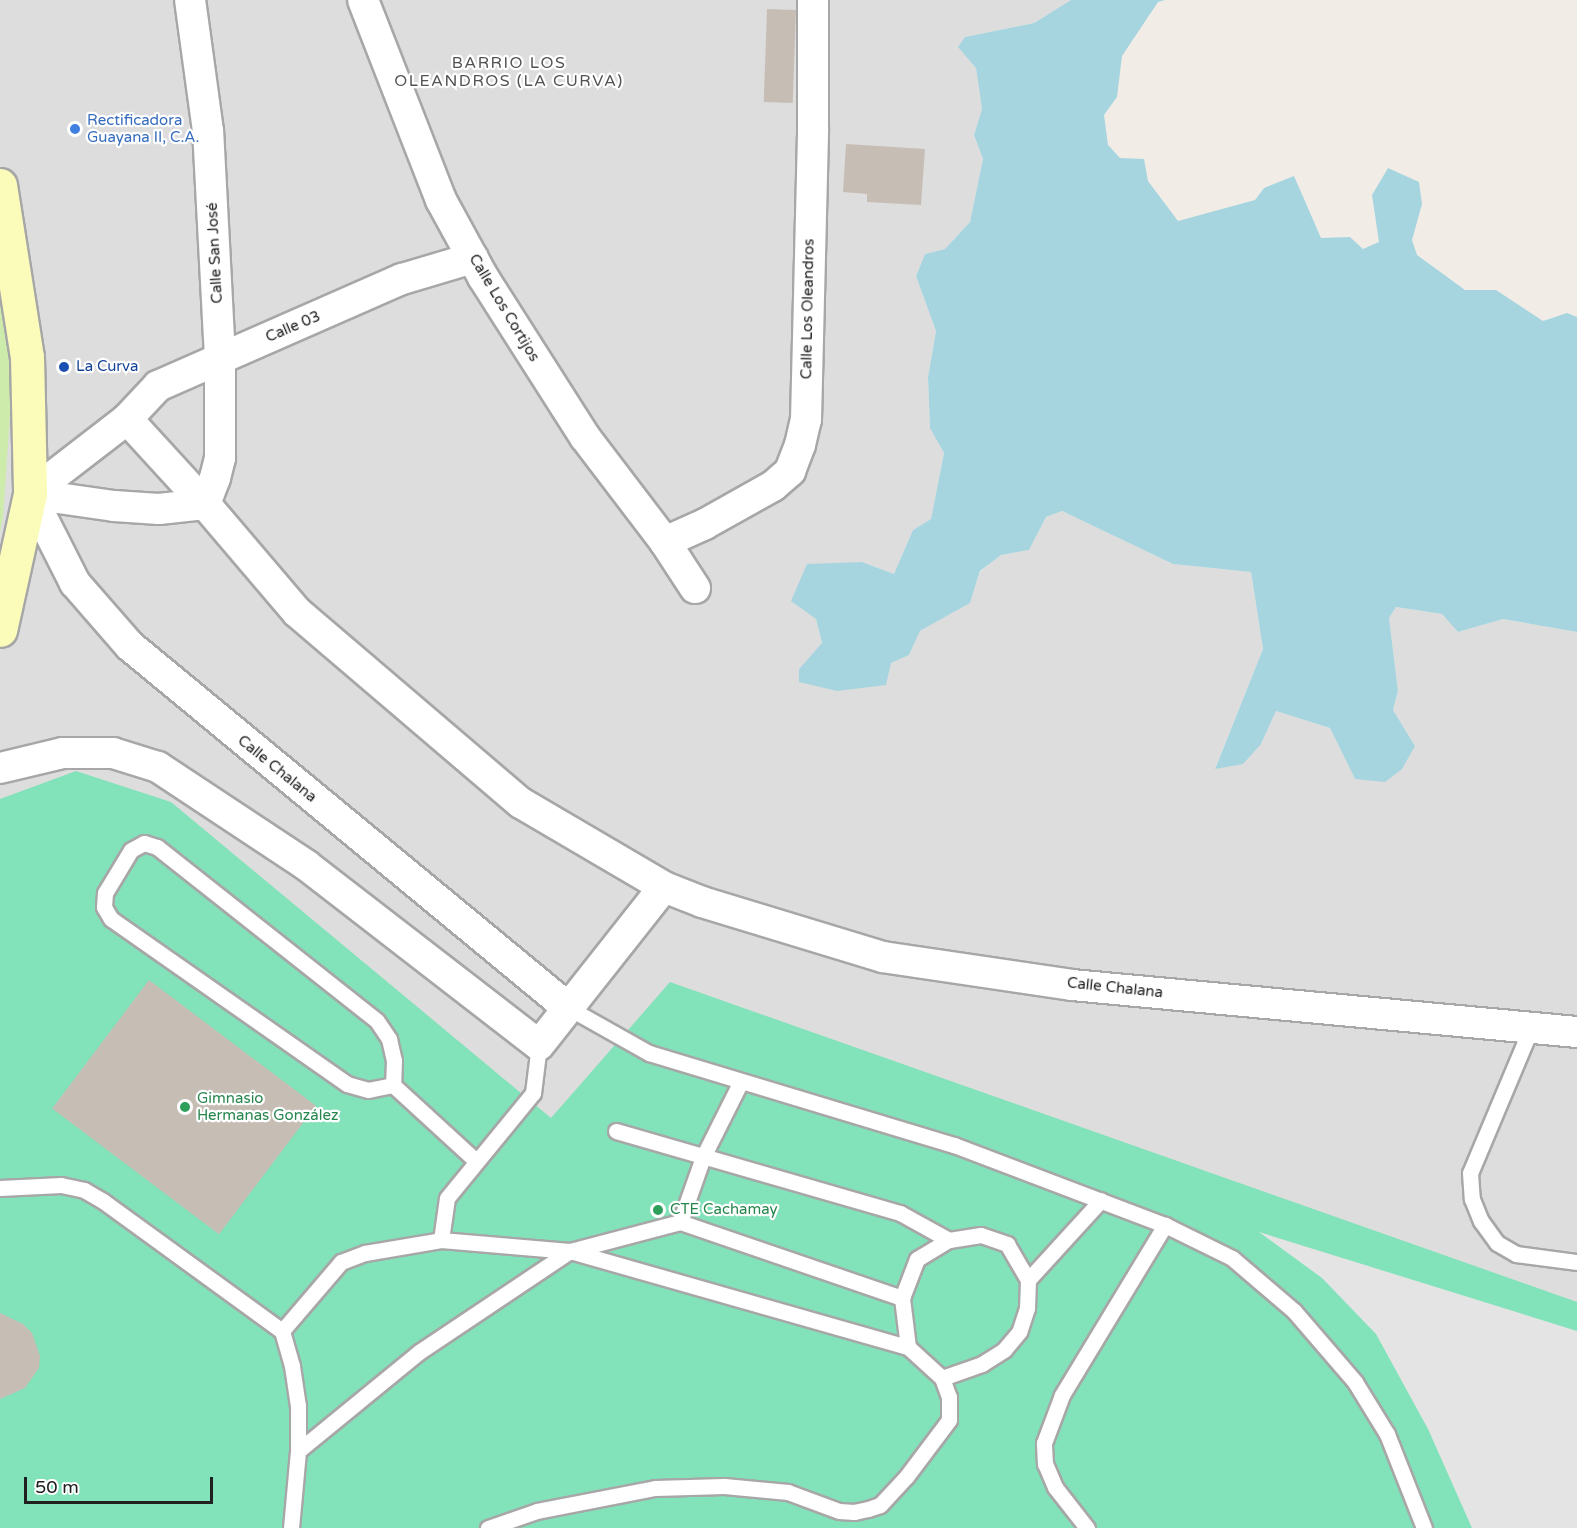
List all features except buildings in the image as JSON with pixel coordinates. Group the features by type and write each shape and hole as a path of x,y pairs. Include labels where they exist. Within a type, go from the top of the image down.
{"main road":[{"path":"0,185 27,357 30,494 0,630"},
{"path":"0,237 16,276"}],"street":[{"name":"Calle San José","path":"190,0 208,131 220,358 220,458 205,504"},
{"name":"Calle Los Cortijos","path":"363,0 441,200 473,258 585,437 665,542 695,588"},
{"name":"Calle Los Oleandros","path":"665,542 705,524 773,486 790,471 800,445 806,420 813,128 813,0"},
{"name":"Calle 03","path":"30,494 127,419 158,386 402,279 473,258"},
{"name":"Calle Chalana","path":"127,419 205,504 297,612 512,796 664,887 702,902 883,957 1072,985 1577,1032"},
{"path":"30,494 114,506 159,509 205,504"},
{"name":"Calle Chalana","path":"30,494 75,583 130,646 567,1006"},
{"path":"0,768 63,753 113,753 158,767 306,865 539,1045 567,1006 605,964 664,887"}],"lane":[{"path":"393,1085 368,1090 347,1083 111,919 104,907 105,893 131,850 144,843 157,847 377,1021 388,1039 394,1060 393,1085 476,1161"},
{"path":"567,1006 649,1053 740,1083 954,1145 1165,1225 1232,1258 1294,1311 1355,1382 1387,1434 1424,1528"},
{"path":"1531,1028 1470,1173 1472,1199 1481,1221 1497,1243 1516,1254 1577,1262"},
{"path":"441,1240 447,1198 533,1093 539,1045"},
{"path":"680,1222 703,1157 740,1083"},
{"path":"616,1131 900,1213 949,1240"},
{"path":"0,1188 61,1185 84,1190 103,1201 282,1331 292,1365 298,1406 298,1451 291,1528"},
{"path":"1028,1280 1101,1200"},
{"path":"298,1451 419,1352 570,1251 680,1222 903,1298"},
{"path":"1087,1528 1055,1487 1045,1464 1044,1443 1062,1395 1165,1225"},
{"path":"908,1347 903,1298 917,1258 949,1240 981,1235 1007,1244 1028,1280 1027,1308 1019,1332 1004,1350 982,1364 942,1378"},
{"path":"282,1331 341,1262 365,1253 441,1240 570,1251 908,1347 942,1378 949,1397 949,1420 906,1477 879,1505 868,1509 855,1512 839,1510 788,1492 734,1487 655,1488 537,1511 488,1528"}],"shaded area":[{"path":"0,0 1071,0 1034,23 965,37 976,68 982,109 974,135 983,159 970,222 945,249 925,254 916,275 936,331 928,377 930,427 944,453 931,519 913,530 894,574 862,562 816,619 822,644 799,669 891,663 909,655 920,631 970,603 980,572 1000,555 1029,550 1046,517 1062,511 1173,564 1251,572 1263,649 1215,768 1261,744 1276,711 1330,728 1355,779 1415,746 1393,710 1398,691 1389,618 1396,607 1442,614 1458,632 1503,619 1577,632 1577,1528 0,1528"},
{"path":"1259,1232 1577,1331 1577,1528 1472,1528 1428,1429 1376,1334 1322,1278"}],"green space":[{"path":"0,266 12,384 3,518 0,532"},
{"name":"CTE Cachamay","path":"76,771 171,802 551,1118 670,982 1577,1302 1577,1528 0,1528 0,799"}],"water":[{"path":"1071,0 1165,0 1158,2 1122,56 1117,97 1104,115 1108,145 1120,158 1144,159 1148,181 1178,221 1255,200 1264,188 1294,176 1321,238 1350,237 1363,249 1379,242 1372,195 1388,168 1419,182 1422,204 1412,240 1417,255 1465,290 1496,290 1543,321 1567,313 1577,317 1577,632 1503,619 1458,632 1442,614 1396,607 1389,618 1398,691 1393,710 1415,746 1402,769 1385,782 1355,779 1330,728 1276,711 1261,744 1243,764 1215,769 1263,649 1251,572 1173,564 1062,511 1046,517 1029,550 1001,555 980,571 970,603 920,631 909,655 891,663 886,685 837,691 799,682 799,669 822,643 816,619 791,601 807,564 862,562 894,574 913,530 931,519 944,453 930,428 928,377 936,331 916,276 925,254 945,249 970,222 983,159 974,135 982,109 976,68 958,47 965,37 1034,23"}],"place":[{"name":"Rectificadora Guayana II, C.A.","path":"75,129"},
{"name":"La Curva","path":"64,367"},
{"name":"Gimnasio Hermanas González","path":"185,1107"},
{"name":"CTE Cachamay","path":"658,1210"}],"district":[{"name":"BARRIO LOS OLEANDROS (LA CURVA)","path":"509,72"}]}
